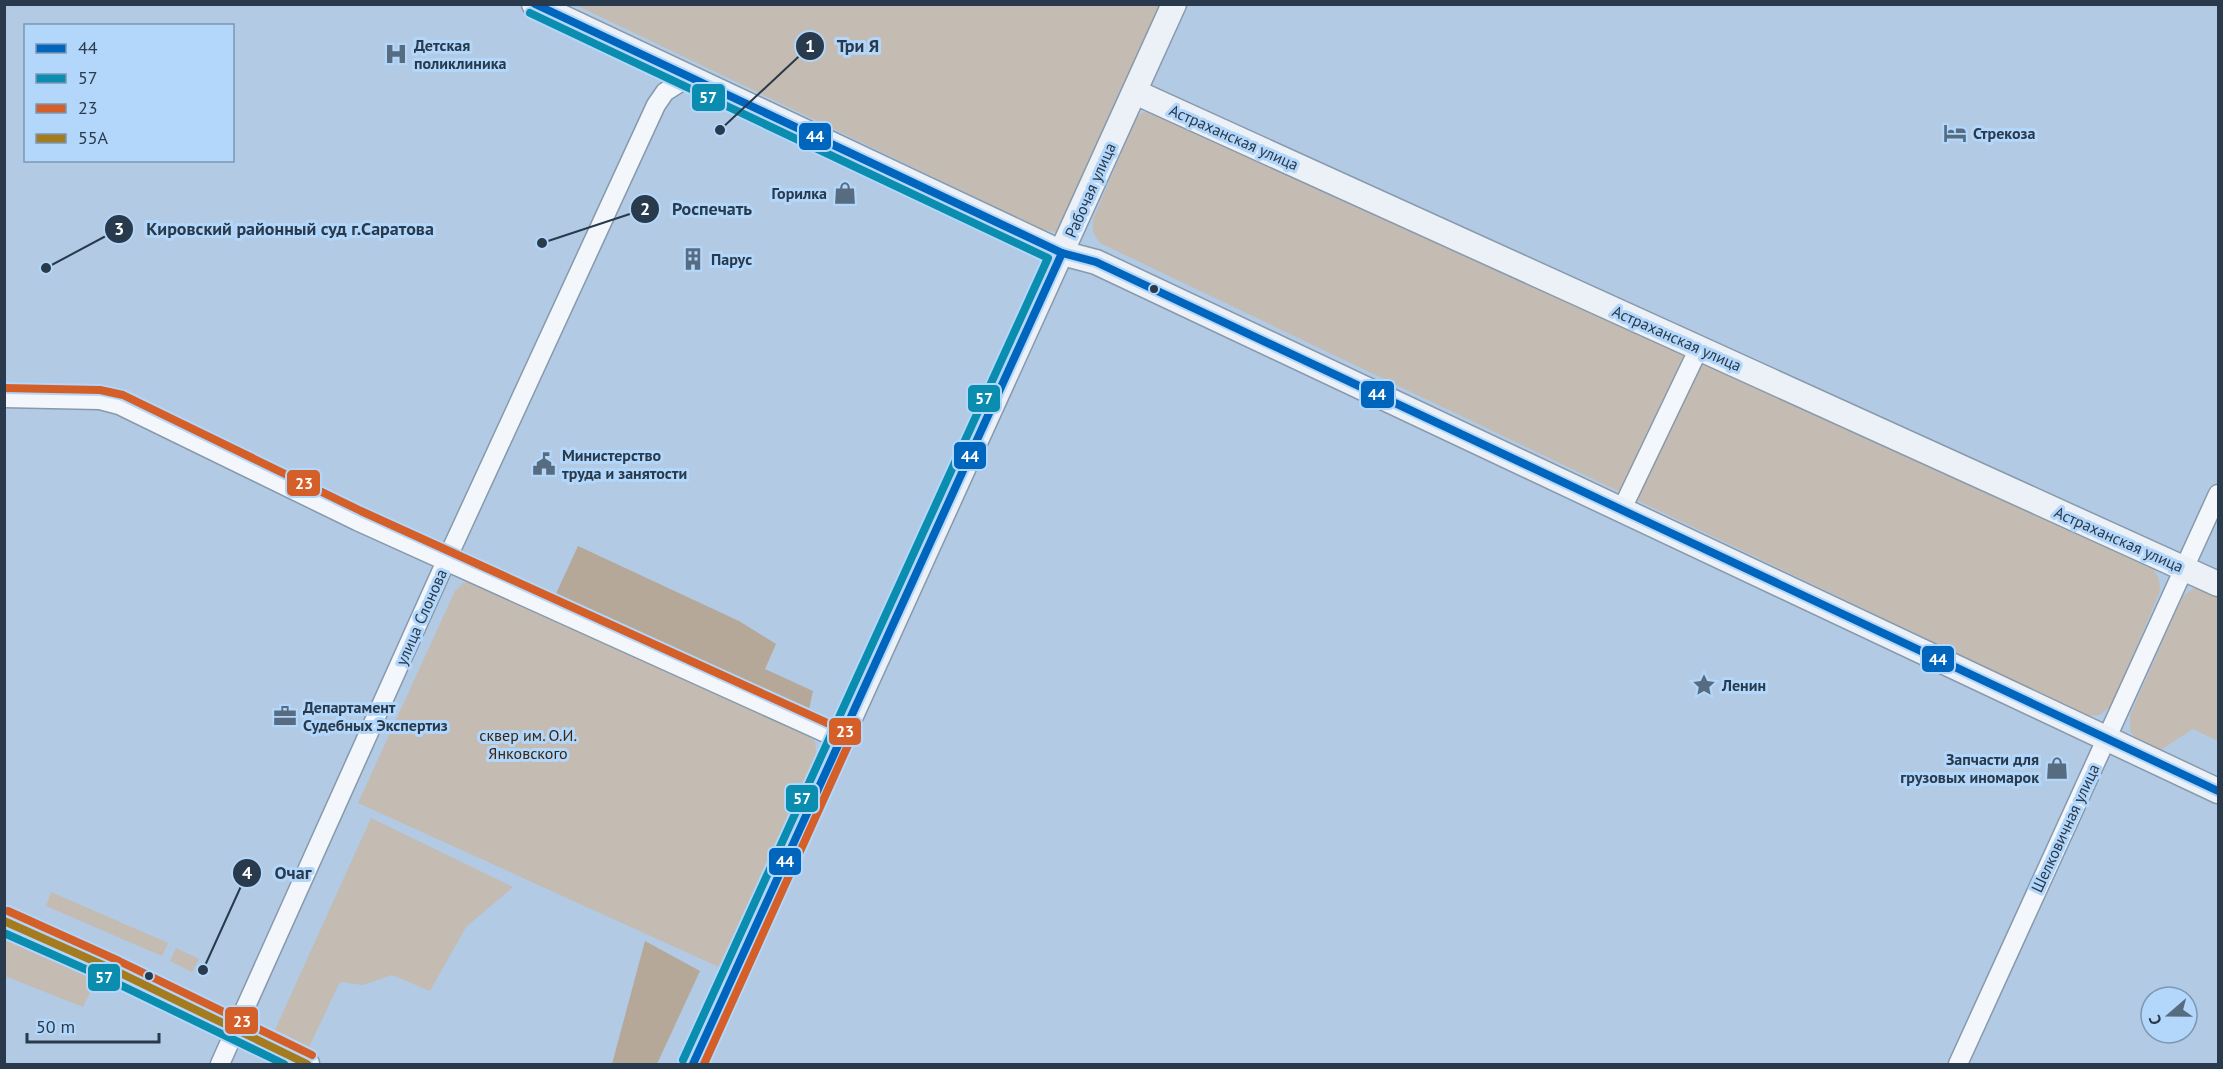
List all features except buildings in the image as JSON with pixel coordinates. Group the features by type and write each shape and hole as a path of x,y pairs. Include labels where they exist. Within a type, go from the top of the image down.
{"main road":[{"path":"534,4 1062,253 1096,262 2218,791"},
{"name":"Рабочая улица","path":"693,1065 1174,4"},
{"name":"Астраханская улица","path":"1135,92 2218,584"},
{"path":"4,921 306,1065"}],"street":[{"name":"улица Слонова","path":"655,63 658,77 656,105"},
{"name":"улица Слонова","path":"220,1065 446,561 656,105 665,92 687,78"},
{"path":"1621,511 1699,348"},
{"path":"4,398 100,400 119,405 446,561 839,739"},
{"name":"Шелковичная улица","path":"1958,1065 2091,771 2108,740 2218,494"}],"green space":[{"path":"576,5 1160,5 1061,227 1055,232 1042,229"},
{"path":"1144,112 1155,113 2153,569 2159,579 2160,591 2112,705 2100,715 2088,716 1100,243 1093,232 1093,219 1137,117"},
{"name":"сквер им. О.И. Янковского","path":"472,582 809,736 815,742 817,759 721,968 358,803 455,591 463,583"},
{"path":"2194,588 2218,593 2218,741 2193,729 2159,751 2141,742 2130,732 2130,715 2183,596"},
{"path":"371,818 513,887 466,927 430,991 392,975 363,985 340,982 309,1047 275,1030"},
{"path":"51,892 168,943 162,956 46,906"},
{"path":"5,940 96,980 83,1007 5,976"},
{"path":"176,948 199,959 192,972 170,961"}],"shaded area":[{"path":"578,546 739,621 776,644 765,669 813,691 808,714 554,598"},
{"path":"645,941 700,971 657,1064 612,1064"}],"transit line":[{"name":"44","path":"535,4 1062,253 1096,262 2218,791"},
{"name":"57","path":"530,13 1048,258 683,1060"},
{"name":"44","path":"693,1064 1062,253"},
{"name":"23","path":"4,388 100,390 123,395 361,511 847,732 849,743 704,1064"},
{"name":"23","path":"8,911 119,961 312,1055"},
{"name":"55А","path":"4,921 114,970 307,1064"},
{"name":"57","path":"4,933 110,980 284,1064"}],"place":[{"name":"Детская поликлиника","path":"396,54"},
{"name":"Три Я","path":"720,130"},
{"name":"Стрекоза","path":"1955,133"},
{"name":"Горилка","path":"845,193"},
{"name":"Роспечать","path":"542,243"},
{"name":"Парус","path":"693,259"},
{"name":"Кировский районный суд г.Саратова","path":"46,268"},
{"name":"Министерство труда и занятости","path":"544,464"},
{"name":"Ленин","path":"1704,685"},
{"name":"Департамент Судебных Экспертиз","path":"285,716"},
{"name":"Запчасти для грузовых иномарок","path":"2057,768"},
{"name":"Очаг","path":"203,970"}]}
